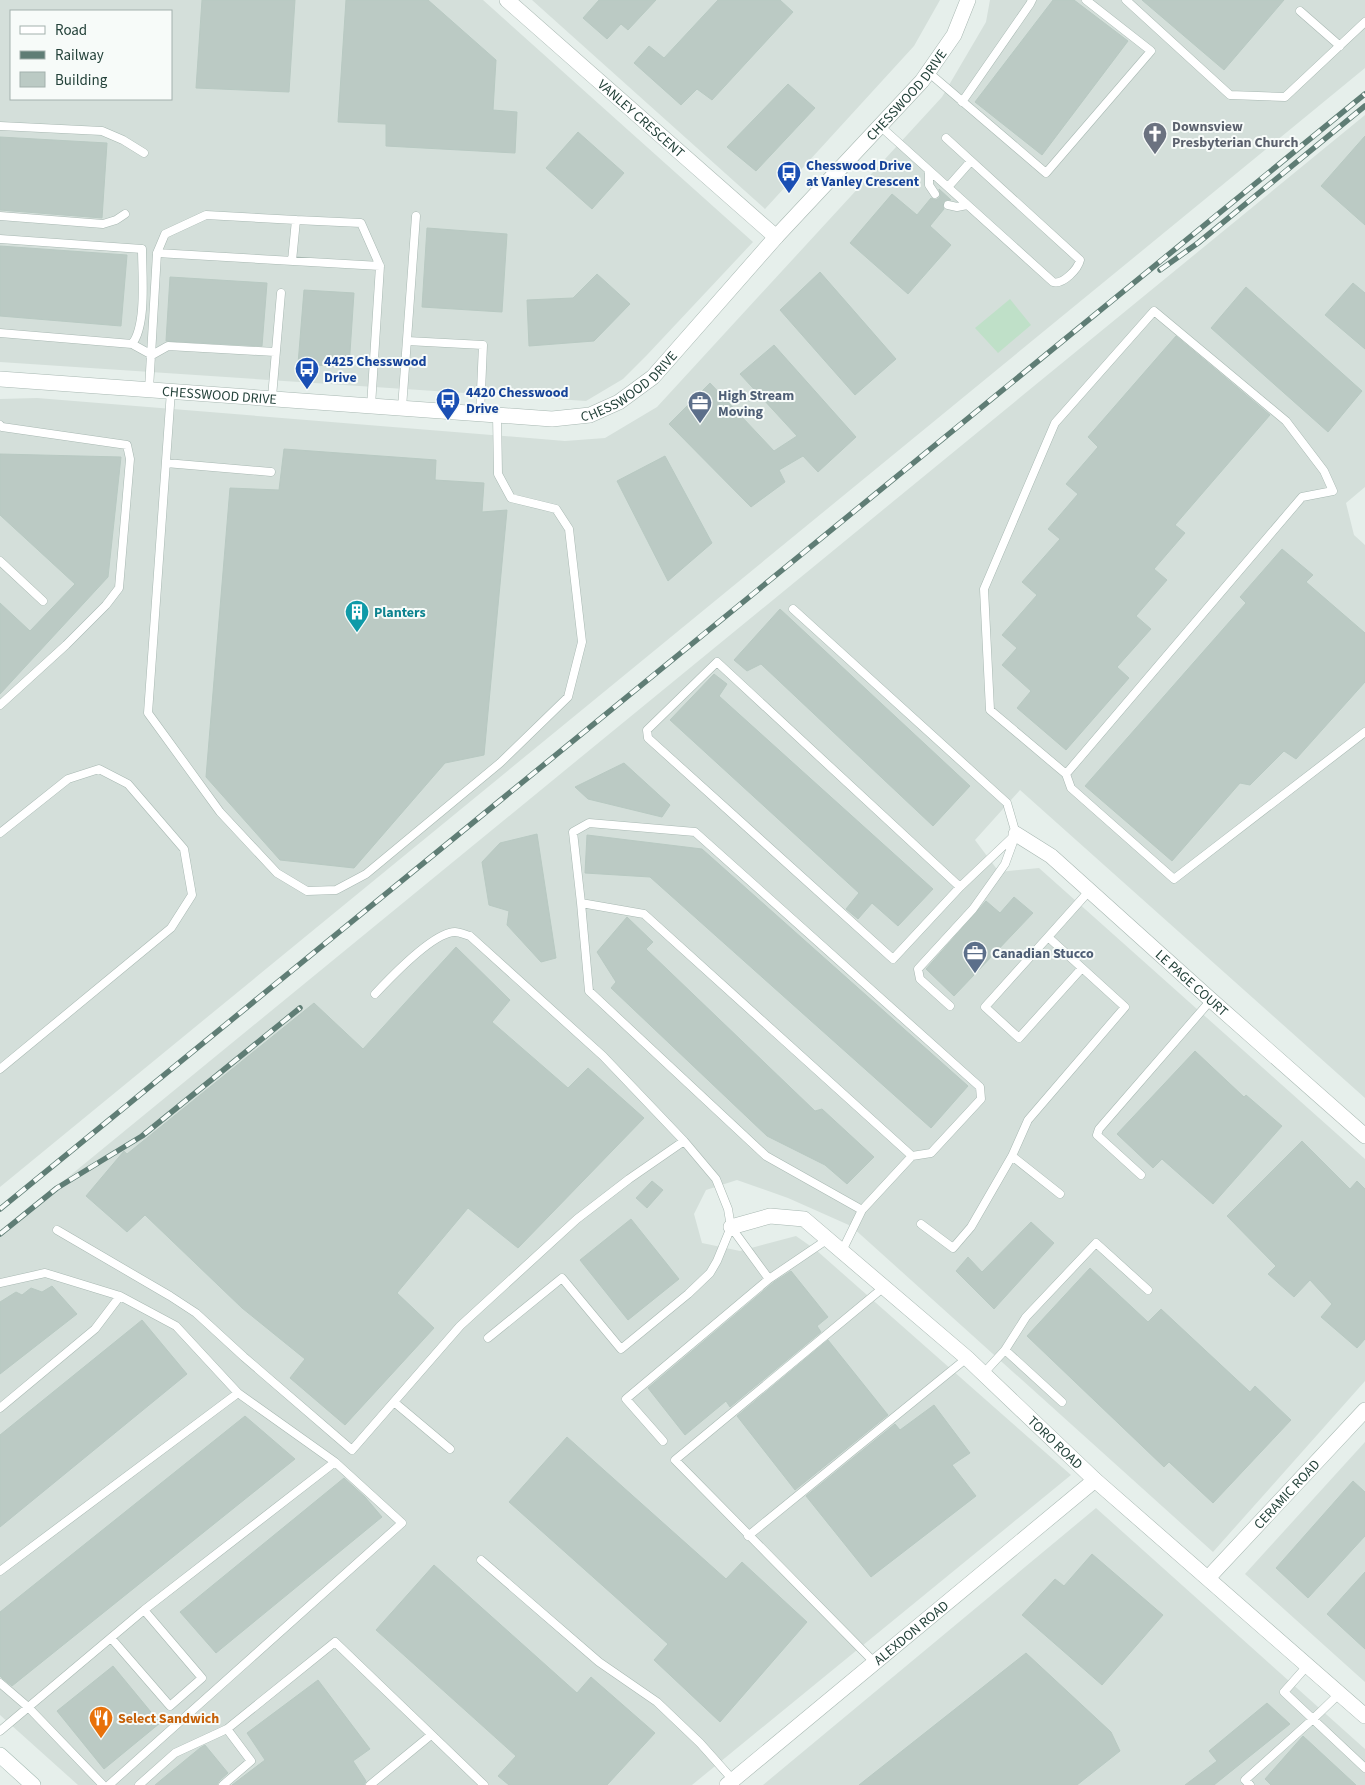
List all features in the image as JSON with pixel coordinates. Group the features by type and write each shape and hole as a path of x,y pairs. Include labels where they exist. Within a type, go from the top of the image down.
{"street":[{"name":"VANLEY CRESCENT","path":"507,0 776,238"},
{"name":"CHESSWOOD DRIVE","path":"0,378 552,419 590,414 619,402 653,377 776,238 922,81 954,35 968,0"},
{"name":"LE PAGE COURT","path":"1016,834 1051,856 1365,1136"},
{"name":"TORO ROAD","path":"730,1228 770,1216 804,1219 967,1358 1095,1480 1365,1716"},
{"name":"CERAMIC ROAD","path":"1208,1578 1365,1410"},
{"name":"ALEXDON ROAD","path":"730,1782 1095,1480"},
{"path":"0,1755 33,1785"}],"lane":[{"path":"962,102 1032,0"},
{"path":"928,72 1046,173 1151,52 1086,0"},
{"path":"1126,0 1230,95 1285,97 1365,22"},
{"path":"1300,11 1340,46"},
{"path":"0,126 102,131 123,140 144,153"},
{"path":"880,126 1053,282 1062,281 1079,264 1080,260 1076,255 946,138"},
{"path":"948,187 971,160"},
{"path":"929,171 929,185 934,194"},
{"path":"948,205 957,207 967,204"},
{"path":"0,216 103,224 116,220 125,214"},
{"path":"149,389 157,253 165,234 206,215 361,223 380,266 371,406"},
{"path":"402,408 416,216"},
{"path":"292,261 296,220"},
{"path":"0,238 142,250 142,318 137,338 132,344"},
{"path":"157,253 380,266"},
{"path":"272,398 281,292"},
{"path":"1066,774 1302,497 1333,492 1324,471 1286,421 1154,311 1055,424 984,589 990,710 1066,774 1071,788 1174,879 1365,732"},
{"path":"0,334 132,344 152,354"},
{"path":"407,341 483,345 480,414"},
{"path":"152,354 168,346 275,352"},
{"path":"172,391 148,713 220,812 277,873 307,890 336,890 366,874 500,763 568,697 582,642 569,529 556,509 511,498 498,474 498,415"},
{"path":"0,425 2,427 127,445 130,459 120,588 106,605 66,645 0,704"},
{"path":"166,463 271,472"},
{"path":"0,561 43,601"},
{"path":"793,609 1007,803 1016,834 1005,864 973,910 918,969 920,979 950,1006"},
{"path":"960,887 717,662 647,730 648,738 893,959 960,887 1016,834"},
{"path":"0,833 68,778 100,769 128,784 184,849 192,894 171,928 0,1069"},
{"path":"842,1251 862,1210 912,1156 931,1153 981,1100 980,1088 695,832 589,823 573,832 589,991 766,1156 862,1210"},
{"path":"1082,968 1019,1038 985,1007 1090,890"},
{"path":"581,903 644,914 912,1156"},
{"path":"375,994 407,962 440,936 455,932 470,936 603,1056 684,1141 716,1179 728,1209 730,1228 717,1261 710,1273 688,1294 621,1349 562,1278 488,1338"},
{"path":"921,1224 953,1248 971,1227 1012,1156 1028,1120 1125,1008 1048,937"},
{"path":"1141,1175 1097,1135 1099,1129 1211,1000"},
{"path":"58,1230 196,1313 352,1450 460,1326 577,1219 629,1179 684,1141"},
{"path":"1012,1156 1060,1194"},
{"path":"730,1228 769,1279"},
{"path":"663,1441 626,1399 769,1279 828,1239"},
{"path":"983,1374 1005,1350 1026,1318 1096,1243 1148,1290"},
{"path":"0,1283 45,1273 120,1296 176,1326 238,1393 335,1462 402,1523 109,1785"},
{"path":"874,1662 675,1460 884,1287"},
{"path":"0,1408 95,1329 120,1296"},
{"path":"1005,1350 1062,1402"},
{"path":"748,1536 967,1358"},
{"path":"0,1571 238,1393"},
{"path":"394,1402 450,1449"},
{"path":"0,1731 144,1610 335,1462"},
{"path":"481,1560 599,1662 657,1702 700,1742 730,1782"},
{"path":"111,1638 170,1706 202,1678 144,1610"},
{"path":"139,1785 175,1753 227,1729 335,1642 484,1785"},
{"path":"1307,1666 1284,1692 1365,1768"},
{"path":"0,1683 28,1706 103,1785"},
{"path":"1250,1785 1245,1780 1339,1694"},
{"path":"222,1785 252,1761 227,1729"},
{"path":"370,1785 431,1734"}],"shaded area":[{"path":"0,0 483,0 753,242 623,379 586,401 0,362"},
{"path":"532,0 940,0 914,46 765,209"},
{"path":"990,0 1365,0 1365,68 0,1187 0,399 37,398 565,441 605,438 657,407 942,97 986,22"},
{"path":"1365,115 1365,487 1346,503 1354,535 1365,545 1365,1098 1020,790 975,840 999,872 1039,868 1365,1159 1365,1381 1213,1552 851,1226 788,1198 737,1180 706,1190 694,1214 702,1243 740,1251 796,1236 816,1250 1071,1475 692,1785 78,1785 0,1715 0,1233"},
{"path":"1365,1442 1365,1682 1245,1574"},
{"path":"1096,1508 1365,1749 1365,1785 763,1785"}],"green space":[{"path":"1010,299 1031,325 998,353 975,328"}],"building":[{"path":"202,0 295,0 289,92 196,88"},
{"path":"346,0 428,0 496,60 493,110 517,112 515,153 386,146 386,124 338,122"},
{"path":"599,0 656,0 628,30 621,24 607,39 583,18"},
{"path":"718,0 780,0 793,12 712,100 697,89 681,105 634,63 649,46 664,58"},
{"path":"1053,0 1074,0 1128,41 1042,155 975,102"},
{"path":"1142,0 1284,0 1224,70"},
{"path":"788,84 815,108 756,171 727,147"},
{"path":"578,132 624,173 592,209 546,168"},
{"path":"1365,136 1365,225 1321,186"},
{"path":"0,137 107,143 102,218 0,210"},
{"path":"939,189 951,200 944,202 944,209 930,226 951,245 908,294 850,243 892,194 917,215 931,198 936,200 940,197"},
{"path":"427,228 507,234 502,312 422,307"},
{"path":"0,246 127,255 121,326 0,316"},
{"path":"820,272 896,359 855,395 780,310"},
{"path":"597,274 630,304 594,341 529,346 527,300 573,298"},
{"path":"170,277 267,283 262,346 166,341"},
{"path":"1353,283 1365,293 1365,349 1325,315"},
{"path":"1246,287 1362,391 1328,432 1211,328"},
{"path":"304,290 354,293 349,367 298,364"},
{"path":"1176,336 1270,415 1175,525 1185,533 1154,569 1167,580 1136,616 1151,629 1117,667 1129,678 1066,750 1017,708 1031,691 1002,665 1017,648 1002,635 1037,595 1022,582 1060,539 1048,529 1078,494 1066,484 1098,447 1088,437"},
{"path":"774,345 856,437 818,472 803,456 779,470 785,482 751,507 669,424 710,383 774,451 797,436 740,374"},
{"name":"Planters","path":"284,449 436,460 435,480 484,483 482,512 507,510 484,755 445,763 354,868 280,860 206,777 230,488 279,490"},
{"path":"0,454 121,457 108,577 0,694 0,603 30,631 75,584 0,515"},
{"path":"665,456 712,543 668,581 617,481"},
{"path":"1282,549 1313,575 1306,582 1365,633 1365,682 1296,759 1284,751 1250,785 1240,783 1172,861 1085,786 1246,603 1240,597"},
{"path":"780,609 970,786 933,826 761,664 747,671 734,660"},
{"path":"714,674 727,684 719,696 933,889 898,926 872,903 858,919 846,909 859,893 670,720"},
{"path":"624,763 670,805 662,817 588,799 575,787"},
{"path":"537,834 556,958 541,962 507,925 509,911 489,905 482,862 500,843"},
{"path":"587,835 702,849 968,1086 931,1128 650,877 585,873"},
{"path":"1014,897 1033,913 954,996 926,969 986,901 1000,913"},
{"path":"627,917 653,942 646,949 815,1111 822,1109 874,1157 847,1184 825,1165 767,1136 611,988 616,982 597,952"},
{"path":"456,947 510,1000 492,1022 568,1088 588,1068 644,1118 518,1248 468,1208 397,1293 434,1328 345,1425 290,1378 305,1359 242,1308 145,1215 127,1232 86,1196 124,1151 127,1154 314,1003 363,1049"},
{"path":"1195,1051 1244,1097 1246,1095 1282,1126 1213,1204 1162,1159 1153,1168 1117,1134"},
{"path":"1302,1141 1350,1189 1357,1181 1365,1189 1365,1339 1357,1348 1321,1317 1332,1304 1310,1280 1294,1297 1268,1274 1276,1266 1227,1216"},
{"path":"652,1181 663,1190 647,1208 636,1198"},
{"path":"631,1219 679,1279 628,1320 580,1260"},
{"path":"1031,1222 1054,1243 994,1309 956,1271 968,1257 982,1272"},
{"path":"1090,1268 1148,1322 1161,1309 1250,1392 1255,1386 1291,1420 1213,1503 1169,1462 1164,1467 1027,1336"},
{"path":"791,1271 828,1317 817,1326 821,1332 730,1407 726,1401 685,1435 648,1388 774,1282"},
{"path":"52,1286 77,1314 0,1374 0,1302 16,1292 22,1295 31,1288 42,1292"},
{"path":"142,1320 187,1374 0,1527 0,1435"},
{"path":"828,1340 888,1415 795,1490 737,1416"},
{"path":"934,1405 970,1453 952,1465 976,1496 871,1577 806,1496 895,1424 900,1430"},
{"path":"245,1416 295,1459 12,1686 2,1678 0,1676 0,1612"},
{"path":"567,1437 726,1579 742,1562 807,1622 720,1722 654,1660 668,1644 509,1502"},
{"path":"344,1478 365,1497 382,1517 216,1653 180,1612"},
{"path":"1353,1481 1365,1492 1365,1536 1308,1598 1276,1568"},
{"path":"1092,1554 1163,1615 1102,1685 1022,1615 1055,1579 1064,1586"},
{"path":"434,1565 577,1693 591,1677 655,1733 607,1785 509,1785 498,1776 516,1756 376,1630"},
{"path":"1365,1572 1365,1649 1327,1614"},
{"path":"1026,1653 1111,1732 1120,1751 1077,1785 859,1785"},
{"path":"113,1666 160,1723 104,1769 57,1711"},
{"path":"318,1680 370,1749 353,1761 366,1781 364,1785 232,1785 265,1760 247,1733"},
{"path":"1267,1703 1290,1724 1214,1785 1185,1785 1217,1761 1209,1751"},
{"path":"1303,1736 1356,1785 1271,1785 1265,1779"},
{"path":"205,1745 228,1773 217,1785 155,1785 200,1748"}],"railway":[{"path":"0,1209 1365,94"},
{"path":"1160,270 1198,243 1365,106"},
{"path":"0,1234 57,1188 142,1136 300,1008"}],"place":[{"name":"Downsview Presbyterian Church","path":"1155,155"},
{"name":"Chesswood Drive at Vanley Crescent","path":"789,194"},
{"name":"4425 Chesswood Drive","path":"307,390"},
{"name":"4420 Chesswood Drive","path":"448,421"},
{"name":"High Stream Moving","path":"700,424"},
{"name":"Planters","path":"357,633"},
{"name":"Canadian Stucco","path":"975,974"},
{"name":"Select Sandwich","path":"101,1739"}]}
